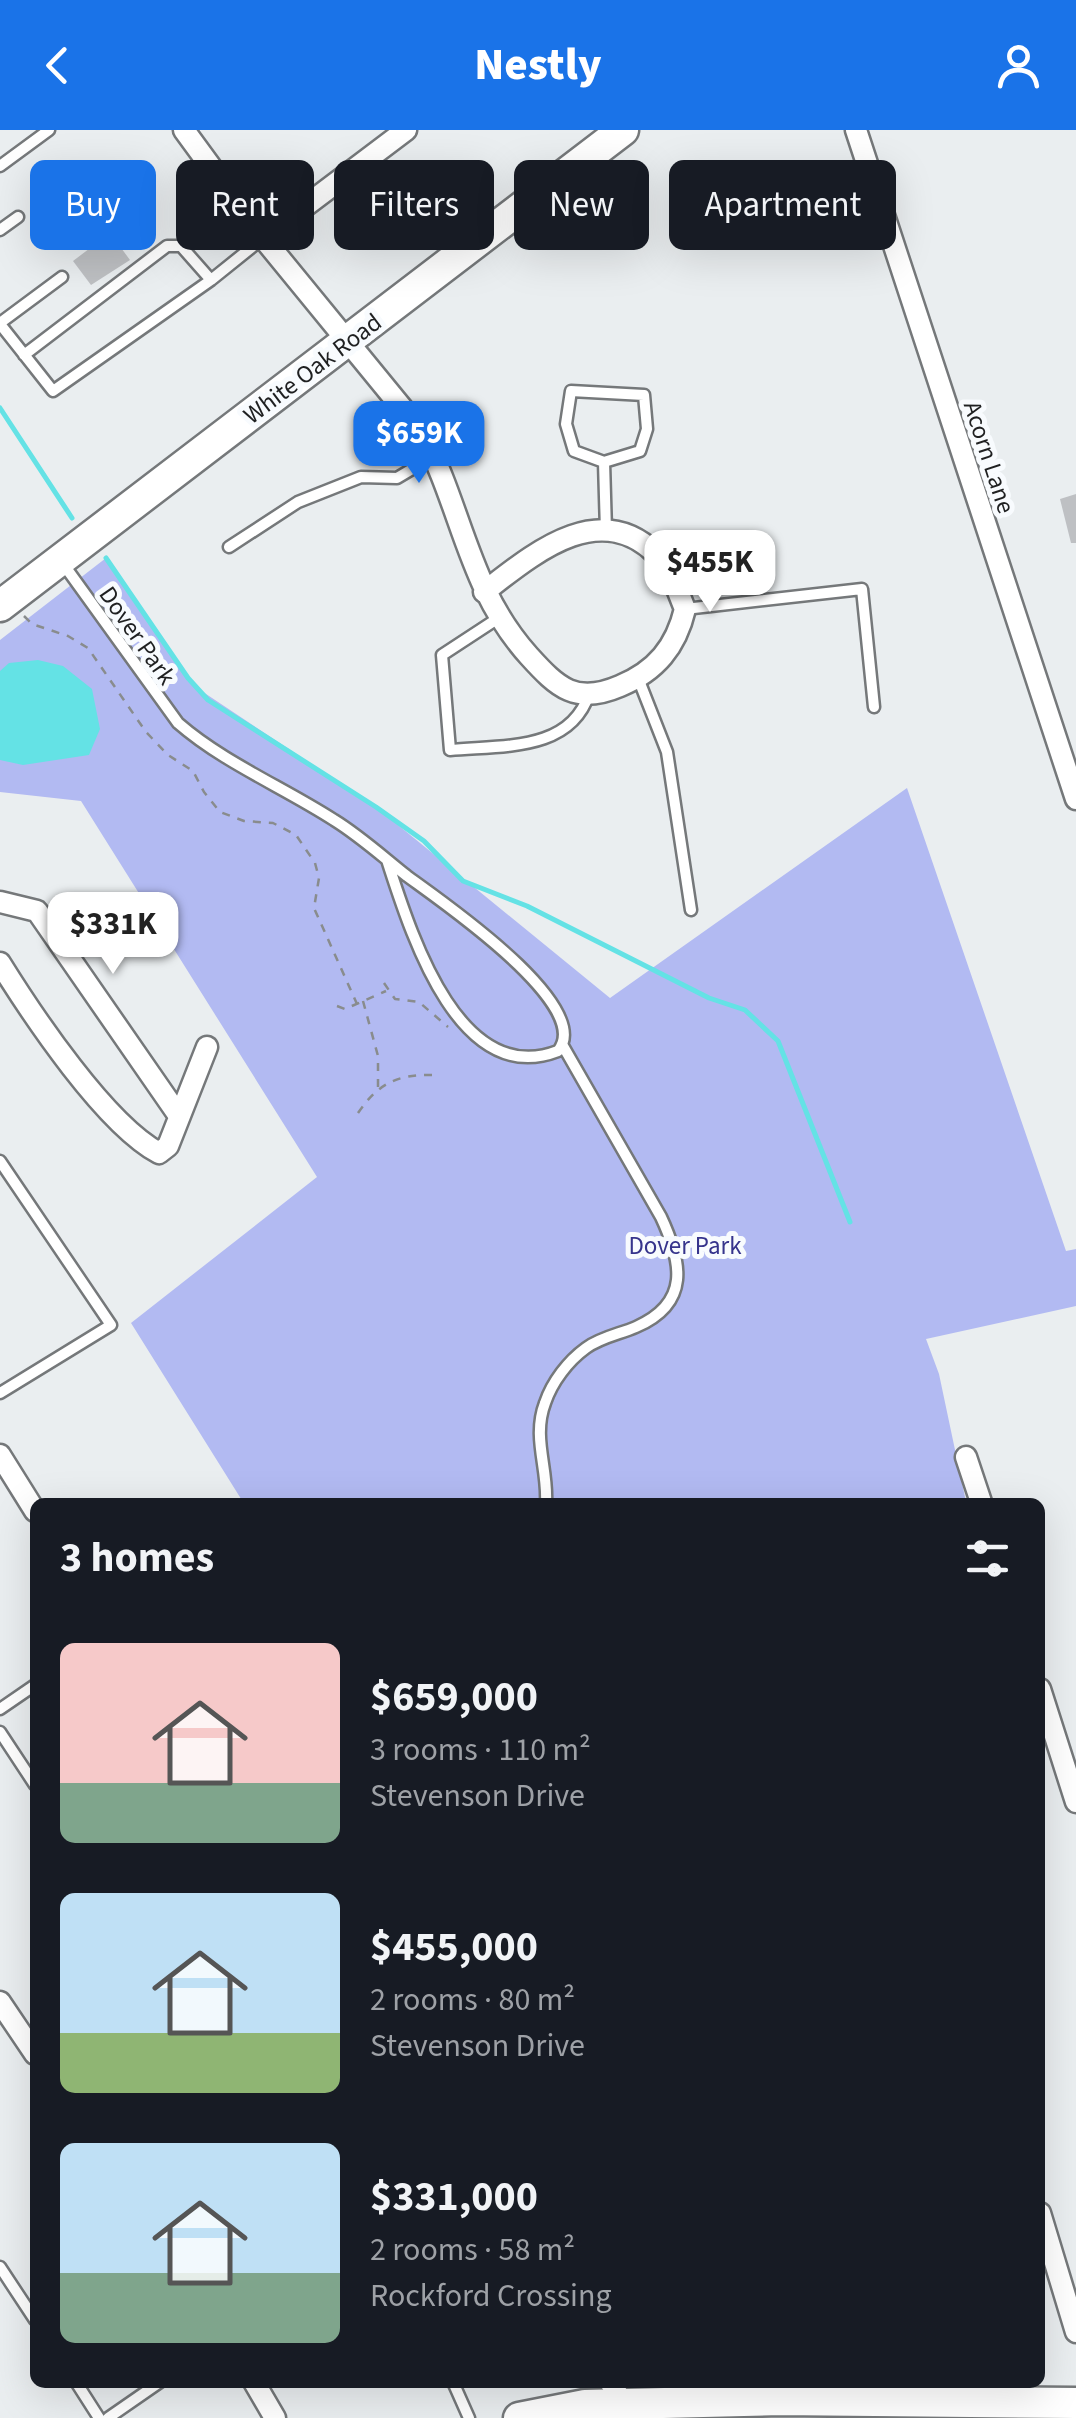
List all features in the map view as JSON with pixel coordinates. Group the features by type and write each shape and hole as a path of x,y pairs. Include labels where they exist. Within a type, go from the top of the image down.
{"street":[{"path":"184,130 206,160"},
{"path":"314,199 406,130"},
{"name":"White Oak Road","path":"11,610 60,560 624,130"},
{"name":"Acorn Lane","path":"856,130 1076,799"},
{"path":"272,250 421,431 484,592 514,639 554,685 575,693 602,694 638,678 671,649 686,608 670,572 655,553 633,539 606,531 566,536 540,550 484,592"},
{"path":"0,902 37,911 180,1116"},
{"path":"0,963 26,1004 112,1114 142,1143 159,1153 168,1146 207,1046"},
{"path":"0,1454 30,1503"},
{"path":"966,1457 979,1498"},
{"path":"1045,1705 1076,1802"},
{"path":"0,2002 30,2047"},
{"path":"1045,2230 1076,2332"},
{"path":"257,2388 274,2418"},
{"path":"518,2418 585,2405 617,2393 1004,2410 1076,2403"}],"lane":[{"path":"0,166 49,130"},
{"path":"0,230 18,217"},
{"path":"24,355 167,246 181,246 211,280"},
{"path":"62,278 0,323 53,391 248,250"},
{"path":"571,391 644,395 647,429 640,451 604,462 574,451 566,424 571,391"},
{"path":"229,547 298,502 361,478 397,478 434,456"},
{"path":"604,462 606,531"},
{"name":"Dover Park","path":"60,560 178,723 203,742 332,818 387,860 527,972 558,1016 563,1046 674,1245 678,1278 674,1293 654,1318 588,1346 558,1377 539,1425 546,1498"},
{"path":"686,608 862,589 874,707"},
{"path":"500,617 442,655 450,750 528,742 565,732 584,710 589,694"},
{"path":"638,678 666,752 691,910"},
{"path":"387,860 422,960 457,1017 487,1042 513,1054 541,1056 563,1046"},
{"path":"0,1161 112,1326 0,1393"},
{"path":"0,1709 30,1688"},
{"path":"0,1732 30,1777"},
{"path":"0,2267 30,2312"},
{"path":"80,2388 100,2418"},
{"path":"108,2418 151,2388"},
{"path":"455,2388 468,2418"}],"path":[{"path":"11,610 32,624 68,636 88,648 146,732 168,755 193,771 220,812 244,822 272,823 296,834 320,878 314,908 357,1004"},
{"path":"384,983 396,999 419,1002 445,1027 454,1028"},
{"path":"336,1006 345,1009 387,991"},
{"path":"363,1001 378,1056 378,1087"},
{"path":"358,1113 378,1087 411,1076 432,1076"}],"green space":[{"name":"Dover Park","path":"106,558 197,688 376,807 610,998 907,788 1066,1251 1076,1249 1076,1306 926,1339 939,1374 965,1498 240,1498 131,1323 317,1177 81,801 0,792 0,640"}],"shaded area":[{"path":"38,660 63,666 92,689 100,729 89,755 23,765 0,760 0,671 9,663"}],"building":[{"path":"88,250 123,250 130,260 91,285 73,261"},
{"path":"1076,494 1076,543 1071,543 1060,499"}],"waterway":[{"path":"0,408 72,518"},
{"path":"106,558 188,678 208,700 424,841 463,881 527,906 709,998 745,1010 778,1041 850,1222"}]}
